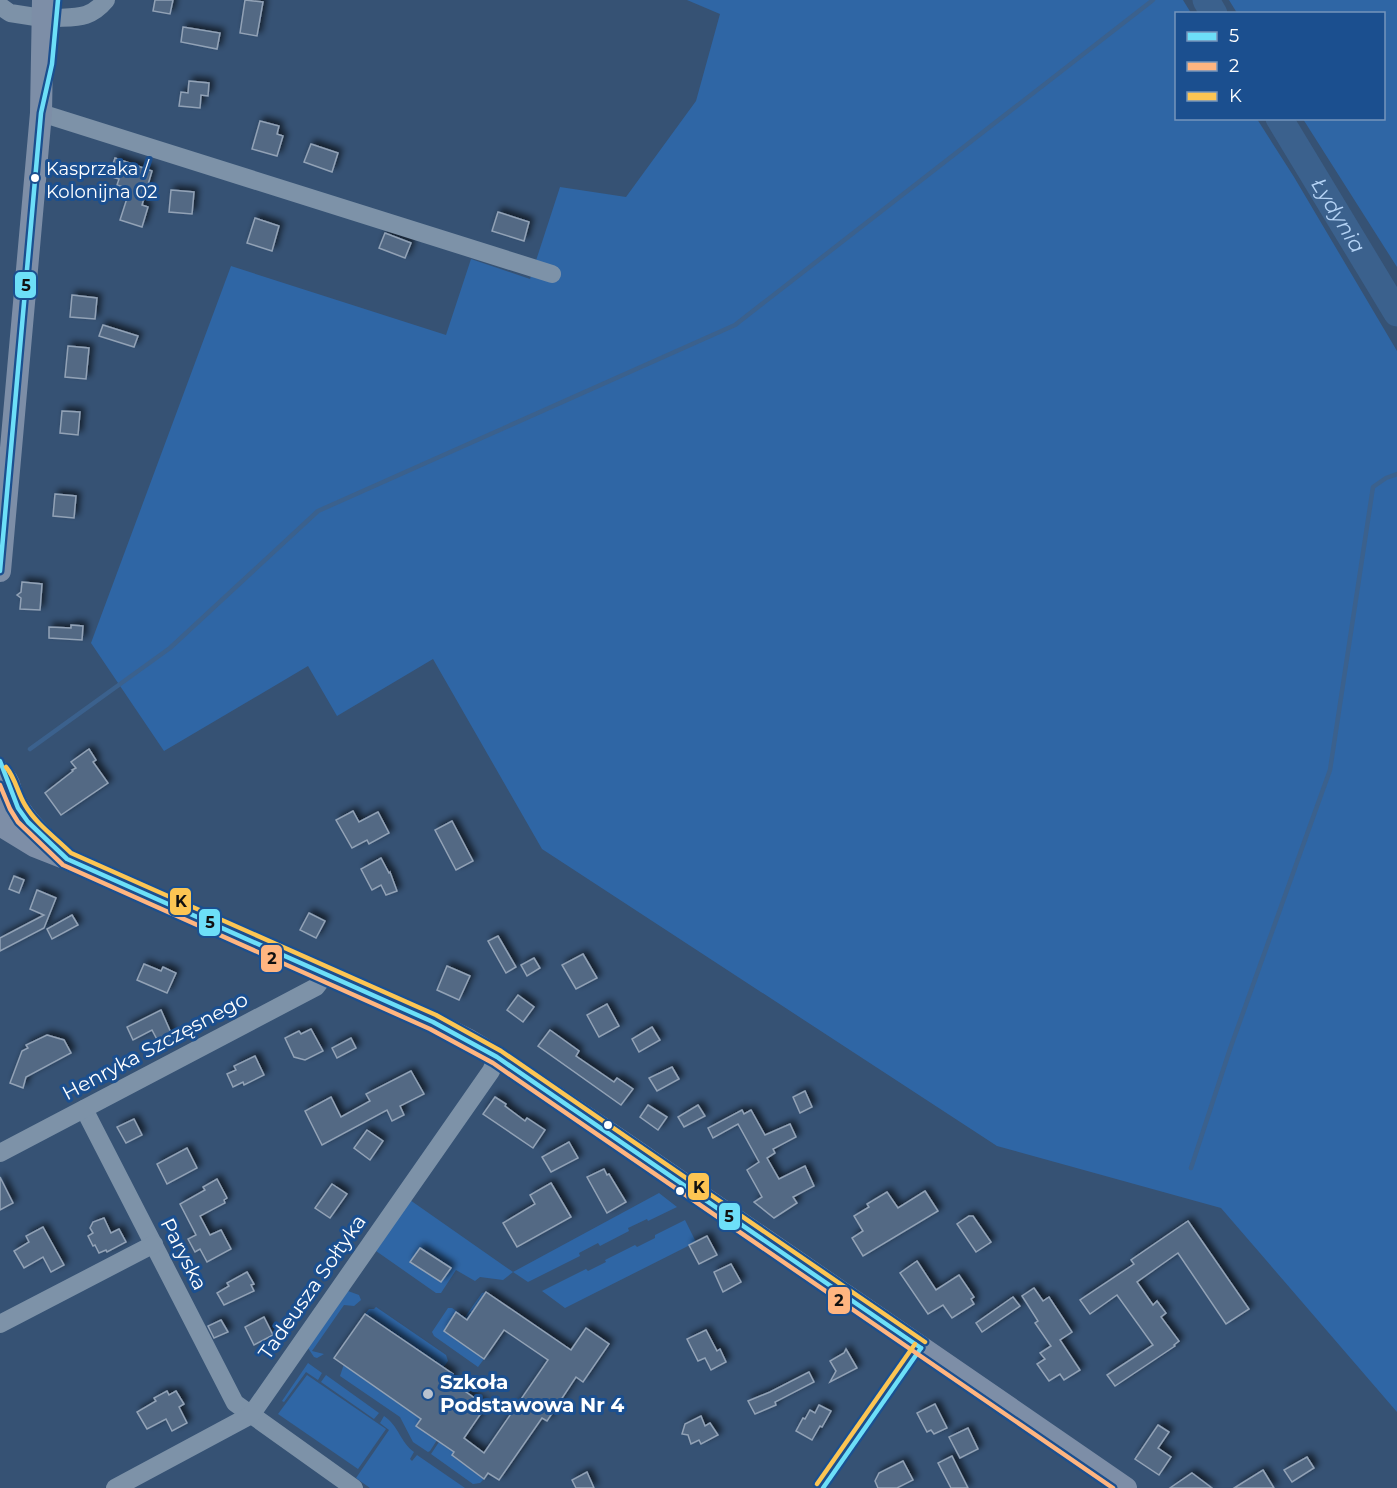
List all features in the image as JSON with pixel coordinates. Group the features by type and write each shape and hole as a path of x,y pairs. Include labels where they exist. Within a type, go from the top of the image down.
{"main road":[{"path":"0,571 41,113 52,64 50,9"},
{"path":"0,817 7,810 4,776"},
{"path":"4,776 18,808 28,822 67,859"},
{"path":"0,825 34,846 326,974 467,1039 497,1057 1126,1488"}],"street":[{"path":"0,6 10,14 50,9 81,16 95,11 106,0"},
{"path":"41,113 552,274"},
{"name":"Henryka Szczęsnego","path":"0,1153 316,987 326,974"},
{"name":"Tadeusza Sołtyka","path":"115,1488 251,1415 491,1071 497,1057"},
{"name":"Paryska","path":"84,1109 235,1403 354,1488"},
{"path":"0,1324 154,1244"}],"shaded area":[{"path":"687,0 1183,0 1190,12 1175,12 1175,120 1258,120 1397,351 1397,1412 1221,1208 997,1146 542,849 433,659 337,716 308,666 164,751 91,643 231,266 446,335 471,259 530,279 560,187 626,197 696,101 720,14"},
{"path":"1229,0 1397,0 1397,267 1304,120 1385,120 1385,12 1236,12"},
{"path":"659,1193 677,1207 628,1228 629,1231 600,1246 598,1243 579,1253 580,1256 528,1282 513,1272"},
{"path":"410,1200 513,1272 503,1280 480,1277 475,1281 456,1270 441,1293 436,1293 376,1251"},
{"path":"685,1220 696,1242 565,1308 542,1291 586,1269 588,1271 635,1245 637,1247"},
{"path":"348,1291 359,1295 361,1300 354,1306 344,1305 312,1351 324,1354 317,1358 314,1357 308,1348"},
{"path":"486,1292 481,1330 456,1313 444,1330 484,1359 478,1367 434,1336 432,1332 448,1308 452,1308 465,1317 482,1293"},
{"path":"376,1307 446,1355 448,1361 443,1368 365,1314 369,1309"},
{"path":"308,1363 322,1373 318,1380 306,1372 284,1402 282,1401"},
{"path":"344,1364 421,1419 416,1426 437,1440 430,1451 428,1452 413,1442 400,1417 340,1376"},
{"path":"307,1375 386,1429 358,1469 278,1414"},
{"path":"326,1375 379,1413 374,1419 321,1382"},
{"path":"384,1416 414,1452 410,1459 412,1461 417,1455 465,1488 370,1488 356,1478 389,1430 380,1423"},
{"path":"439,1442 454,1452 452,1456 484,1479 480,1483 473,1484 431,1454"}],"building":[{"path":"155,0 173,0 170,14 153,11"},
{"path":"245,0 263,2 257,36 240,33"},
{"path":"183,27 220,33 217,49 181,42"},
{"path":"189,81 209,83 208,96 201,95 200,108 179,106 181,92 188,93"},
{"path":"260,121 279,126 277,134 283,136 277,156 252,149"},
{"path":"311,144 338,153 332,172 304,162"},
{"path":"115,158 152,171 142,205 148,207 142,227 120,220 130,189 117,185 119,179 109,176"},
{"path":"171,190 194,192 192,214 169,212"},
{"path":"498,212 529,222 524,241 492,231"},
{"path":"255,218 279,226 272,251 247,243"},
{"path":"385,233 411,243 405,258 379,248"},
{"path":"72,295 97,298 95,319 70,317"},
{"path":"103,325 138,336 134,347 99,336"},
{"path":"68,346 89,348 86,379 65,377"},
{"path":"62,411 80,412 78,435 60,433"},
{"path":"55,494 76,496 74,518 53,516"},
{"path":"22,582 42,584 40,610 20,609 21,598 17,595 21,592"},
{"path":"71,625 83,626 82,640 49,638 49,627 71,628"},
{"path":"89,749 96,760 93,762 108,783 61,815 45,793 76,768 71,762"},
{"path":"353,811 359,822 378,812 389,833 369,844 367,840 352,848 336,820"},
{"path":"452,821 473,861 456,870 435,830"},
{"path":"381,858 390,872 397,891 386,895 381,885 372,890 361,869"},
{"path":"14,876 24,880 19,893 9,889"},
{"path":"37,890 56,898 44,928 0,951 0,938 44,915 30,909"},
{"path":"309,913 325,921 316,938 300,930"},
{"path":"72,915 78,925 52,939 47,929"},
{"path":"498,936 516,967 506,973 488,941"},
{"path":"583,954 597,978 576,989 562,965"},
{"path":"534,958 540,968 527,976 521,965"},
{"path":"144,964 161,971 163,967 176,973 167,993 137,980"},
{"path":"447,966 470,976 459,1000 437,990"},
{"path":"518,995 534,1007 523,1022 507,1010"},
{"path":"607,1004 619,1026 599,1037 587,1015"},
{"path":"161,1010 175,1042 162,1049 152,1030 133,1040 127,1027"},
{"path":"652,1027 660,1040 639,1052 632,1039"},
{"path":"311,1029 323,1051 305,1060 294,1057 285,1038 299,1031 301,1034"},
{"path":"550,1030 579,1051 576,1056 614,1082 617,1078 633,1089 621,1105 538,1046"},
{"path":"47,1035 64,1040 71,1053 26,1077 23,1088 10,1083 22,1051 28,1048 26,1045"},
{"path":"351,1038 356,1048 337,1058 332,1048"},
{"path":"255,1056 264,1075 244,1085 243,1082 233,1087 227,1074 236,1070 234,1066"},
{"path":"672,1067 679,1079 657,1091 649,1078"},
{"path":"411,1071 424,1094 400,1106 404,1115 392,1121 387,1110 322,1145 305,1111 331,1097 341,1117 370,1101 366,1094"},
{"path":"805,1091 812,1107 800,1113 793,1097"},
{"path":"495,1097 525,1121 527,1118 545,1130 533,1148 483,1114"},
{"path":"648,1105 667,1117 658,1130 640,1117"},
{"path":"698,1105 705,1116 684,1127 678,1117"},
{"path":"742,1110 744,1114 751,1110 765,1135 790,1124 796,1137 773,1149 775,1153 767,1158 779,1179 805,1166 814,1186 793,1197 797,1203 774,1218 754,1202 762,1197 747,1170 759,1162 738,1124 713,1138 708,1128"},
{"path":"134,1119 142,1135 126,1143 117,1127"},
{"path":"367,1130 383,1141 370,1160 354,1148"},
{"path":"569,1142 578,1158 551,1172 542,1157"},
{"path":"187,1148 197,1168 167,1184 157,1164"},
{"path":"604,1169 626,1202 607,1213 587,1177"},
{"path":"0,1177 13,1203 0,1210"},
{"path":"217,1179 227,1198 224,1200 225,1203 200,1216 210,1235 221,1230 231,1249 207,1262 200,1249 195,1252 188,1239 196,1235 180,1204 205,1190 203,1187"},
{"path":"551,1183 571,1217 517,1247 503,1223 535,1204 530,1195"},
{"path":"332,1184 347,1194 330,1218 315,1208"},
{"path":"925,1191 938,1211 863,1256 852,1238 863,1231 854,1216 869,1207 867,1204 887,1192 898,1208"},
{"path":"973,1216 991,1242 976,1252 957,1224"},
{"path":"104,1218 111,1233 119,1229 126,1242 107,1252 106,1250 99,1253 88,1236 93,1233 90,1228 93,1222"},
{"path":"1188,1221 1249,1309 1226,1324 1178,1253 1137,1282 1153,1305 1157,1301 1166,1313 1161,1317 1179,1341 1115,1386 1107,1375 1153,1345 1117,1295 1090,1314 1080,1300 1134,1264 1131,1260"},
{"path":"43,1227 64,1265 51,1272 43,1257 24,1268 14,1251 29,1242 26,1236"},
{"path":"707,1236 717,1255 699,1264 689,1245"},
{"path":"420,1248 451,1268 441,1282 410,1262"},
{"path":"917,1261 936,1290 959,1275 974,1297 971,1299 974,1304 952,1318 943,1305 928,1314 900,1273"},
{"path":"731,1264 741,1282 723,1292 714,1272"},
{"path":"247,1272 254,1284 251,1285 254,1291 224,1305 217,1293 229,1286 227,1283"},
{"path":"1034,1288 1043,1301 1049,1297 1072,1332 1060,1340 1080,1370 1064,1380 1060,1374 1049,1381 1037,1364 1045,1359 1040,1353 1051,1346 1035,1323 1038,1321 1022,1296"},
{"name":"Szkoła Podstawowa Nr 4","path":"486,1292 571,1350 586,1328 609,1344 583,1382 576,1377 547,1421 542,1418 499,1480 488,1473 484,1479 452,1455 454,1452 416,1426 421,1419 334,1358 365,1314 453,1374 449,1380 486,1406 464,1438 484,1453 548,1360 504,1330 484,1359 444,1331 456,1312 467,1320"},
{"path":"1013,1297 1020,1306 982,1332 976,1323"},
{"path":"264,1317 273,1335 254,1345 245,1327"},
{"path":"221,1320 228,1332 214,1338 208,1326"},
{"path":"706,1330 717,1351 720,1349 726,1362 711,1370 705,1358 698,1361 687,1339"},
{"path":"846,1349 857,1368 830,1382 836,1371 830,1361 844,1353"},
{"path":"809,1372 814,1382 775,1402 776,1405 755,1414 748,1401"},
{"path":"167,1391 169,1395 176,1391 184,1404 179,1407 187,1423 172,1431 166,1419 147,1429 137,1412 156,1401 154,1398"},
{"path":"935,1404 947,1428 934,1434 931,1430 927,1432 917,1413"},
{"path":"819,1405 831,1411 812,1440 796,1431 810,1410 815,1413"},
{"path":"701,1416 705,1426 710,1423 718,1435 701,1444 699,1440 691,1444 688,1435 682,1434 685,1424"},
{"path":"1158,1425 1169,1432 1158,1448 1171,1457 1159,1475 1135,1459"},
{"path":"968,1428 978,1449 960,1458 949,1437"},
{"path":"952,1456 968,1488 951,1488 938,1463"},
{"path":"1307,1457 1314,1468 1292,1482 1284,1470"},
{"path":"903,1461 913,1480 897,1488 878,1488 875,1481 879,1473"},
{"path":"1263,1470 1274,1488 1234,1488"},
{"path":"587,1472 594,1488 576,1488 572,1480"},
{"path":"1192,1473 1212,1488 1170,1488"}],"waterway":[{"path":"30,749 170,648 318,511 735,325 1153,0"},
{"name":"Łydynia","path":"1206,0 1213,12"},
{"name":"Łydynia","path":"1280,120 1397,313"},
{"path":"1191,1168 1230,1049 1330,770 1373,487 1397,474"}],"transit line":[{"name":"5","path":"0,571 41,113 52,64 58,0"},
{"name":"5","path":"0,761 18,808 28,822 67,859 433,1022 497,1057 921,1348"},
{"name":"K","path":"6,767 30,812 40,825 71,853 436,1015 501,1051 925,1342"},
{"name":"2","path":"0,785 18,822 63,865 430,1029 493,1063 1113,1488"},
{"name":"K","path":"817,1484 915,1344"},
{"name":"5","path":"823,1488 921,1348"}],"place":[{"name":"Kasprzaka / Kolonijna 02","path":"35,178"},
{"name":"Szkoła Podstawowa Nr 4","path":"428,1394"}]}
